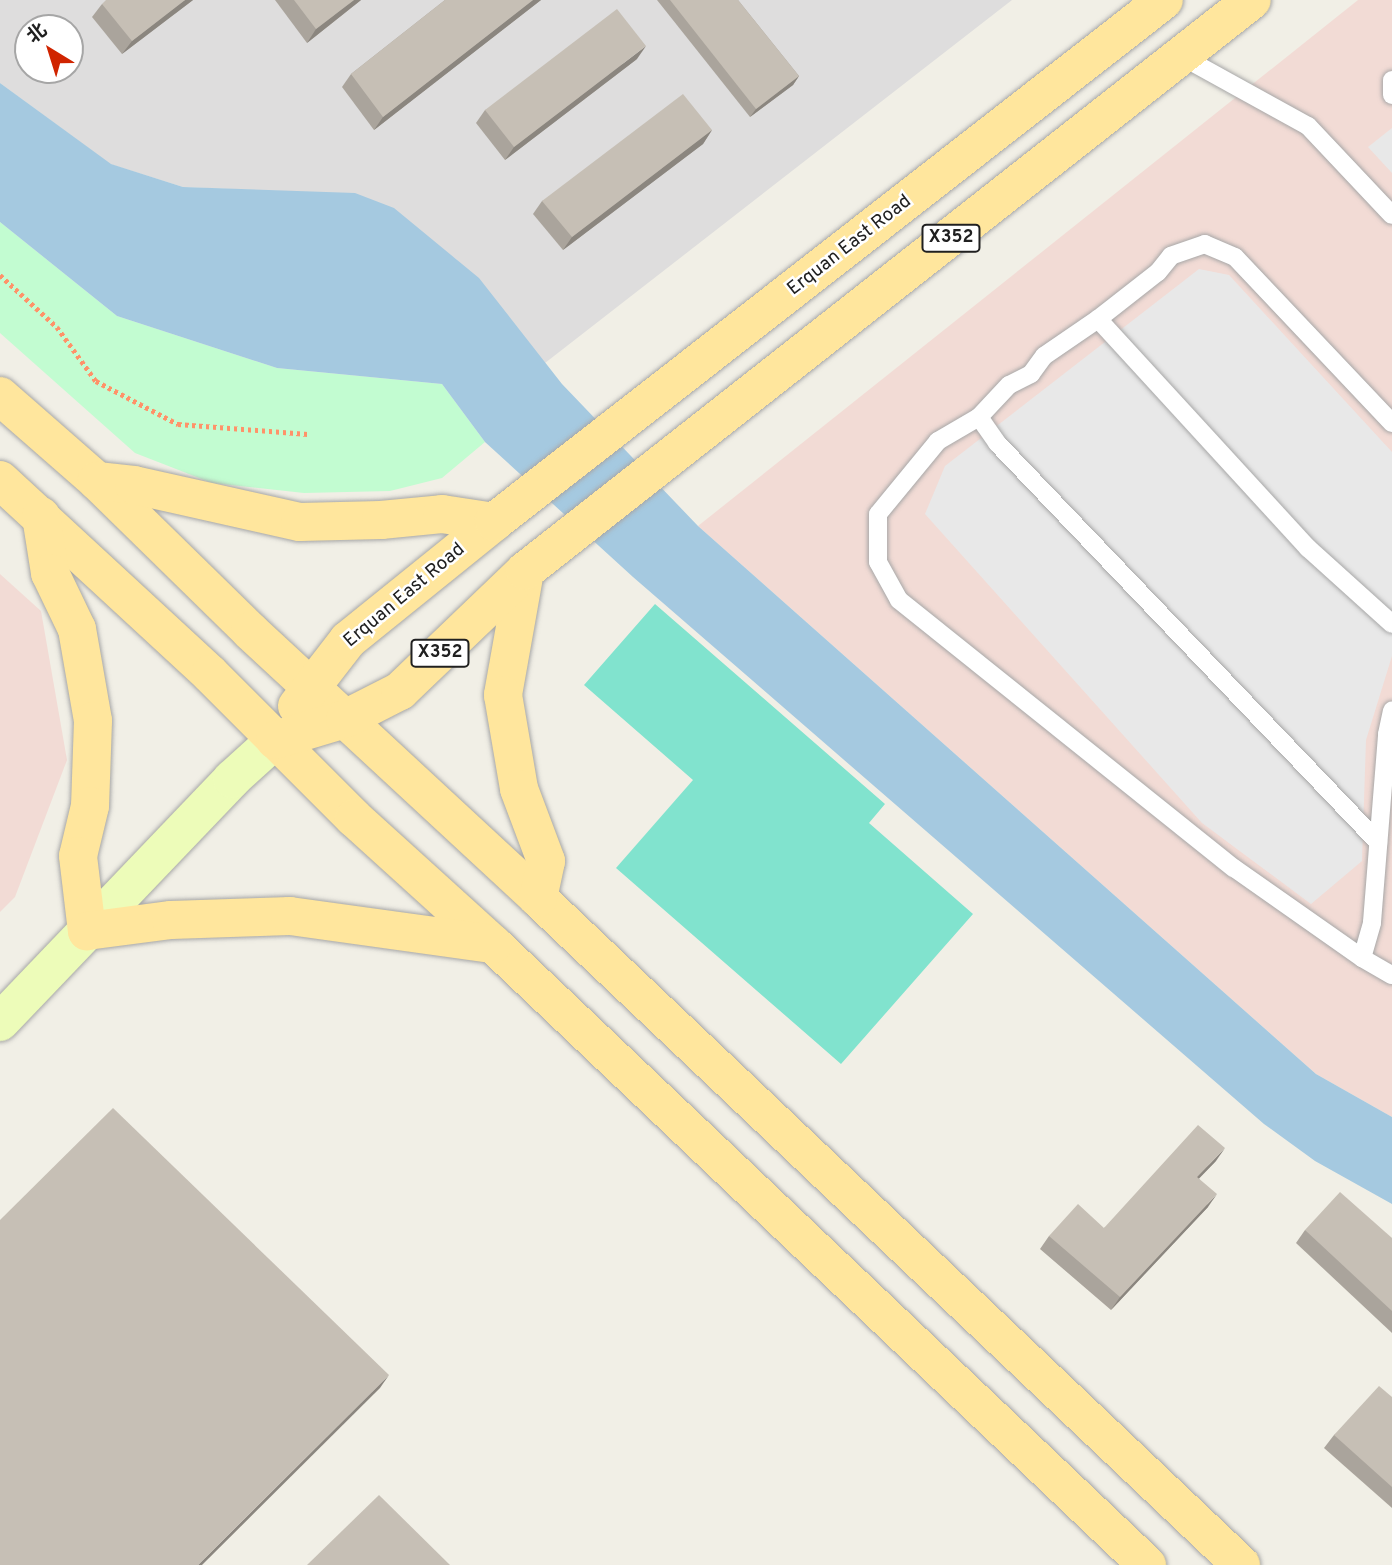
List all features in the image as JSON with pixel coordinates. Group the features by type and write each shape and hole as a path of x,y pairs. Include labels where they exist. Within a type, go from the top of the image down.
{"main road":[{"name":"Erquan East Road","path":"275,740 309,686 348,640 494,522 1164,0"},
{"name":"X352","path":"275,740 345,719 400,691 525,571 650,476 1252,0"},
{"path":"0,396 97,481 309,686 538,898 1241,1565"},
{"path":"0,480 210,674 354,818 493,944 1147,1565"},
{"path":"97,481 134,485 300,523 381,520 442,514 494,522"},
{"path":"41,516 50,573 76,629 93,721 90,806 78,856 87,931"},
{"path":"525,571 503,695 519,789 546,861 538,898"},
{"path":"0,1022 232,779 275,740"},
{"path":"87,931 171,920 290,916 493,944"}],"lane":[{"path":"1181,56 1308,126 1392,215"},
{"path":"1392,80 1392,95"},
{"path":"1392,423 1235,257 1205,244 1171,256 1158,272 1098,319 1044,356 1031,374 1009,385 979,417 938,441 878,514 878,562 899,600 1234,868 1362,958 1392,975"},
{"path":"1098,319 1308,548 1392,624"},
{"path":"979,417 997,443 1378,842"},
{"path":"1362,958 1371,922 1392,711"}],"path":[{"path":"0,275 57,327 96,382 178,424 308,434"}],"shaded area":[{"path":"0,0 1012,0 545,363 456,259 355,194 183,187 110,164 0,83"},
{"path":"1358,0 1392,0 1392,1117 1316,1074 698,526"},
{"path":"0,83 111,164 183,187 355,193 394,208 479,278 562,384 698,526 1316,1074 1392,1117 1392,1204 1315,1161 1264,1124 633,577 485,442 442,384 277,368 117,316 0,222"},
{"path":"1392,128 1392,173 1368,147"},
{"path":"1199,269 1229,275 1392,452 1392,656 1366,740 1362,861 1311,904 1202,823 925,514 945,466"},
{"path":"0,574 41,611 67,760 15,897 0,912"},
{"path":"655,604 885,804 869,823 973,914 841,1064 616,868 693,780 584,685"}],"green space":[{"path":"0,222 117,316 277,368 442,384 485,442 442,478 390,491 304,493 212,483 135,453 0,333"}],"building":[{"path":"106,0 185,0 132,41 102,4"},
{"path":"294,0 354,0 316,29"},
{"path":"445,0 533,0 383,117 351,74"},
{"path":"670,0 738,0 799,76 756,109"},
{"path":"617,9 646,46 514,147 485,110"},
{"path":"683,94 712,130 572,237 542,201"},
{"path":"113,1108 389,1375 198,1565 0,1565 0,1220"},
{"path":"1198,1125 1225,1148 1197,1177 1217,1194 1120,1297 1049,1236 1078,1204 1104,1228"},
{"path":"1340,1192 1392,1238 1392,1311 1305,1230"},
{"path":"1379,1386 1392,1397 1392,1487 1334,1435"},
{"path":"379,1495 450,1565 307,1565"}]}
